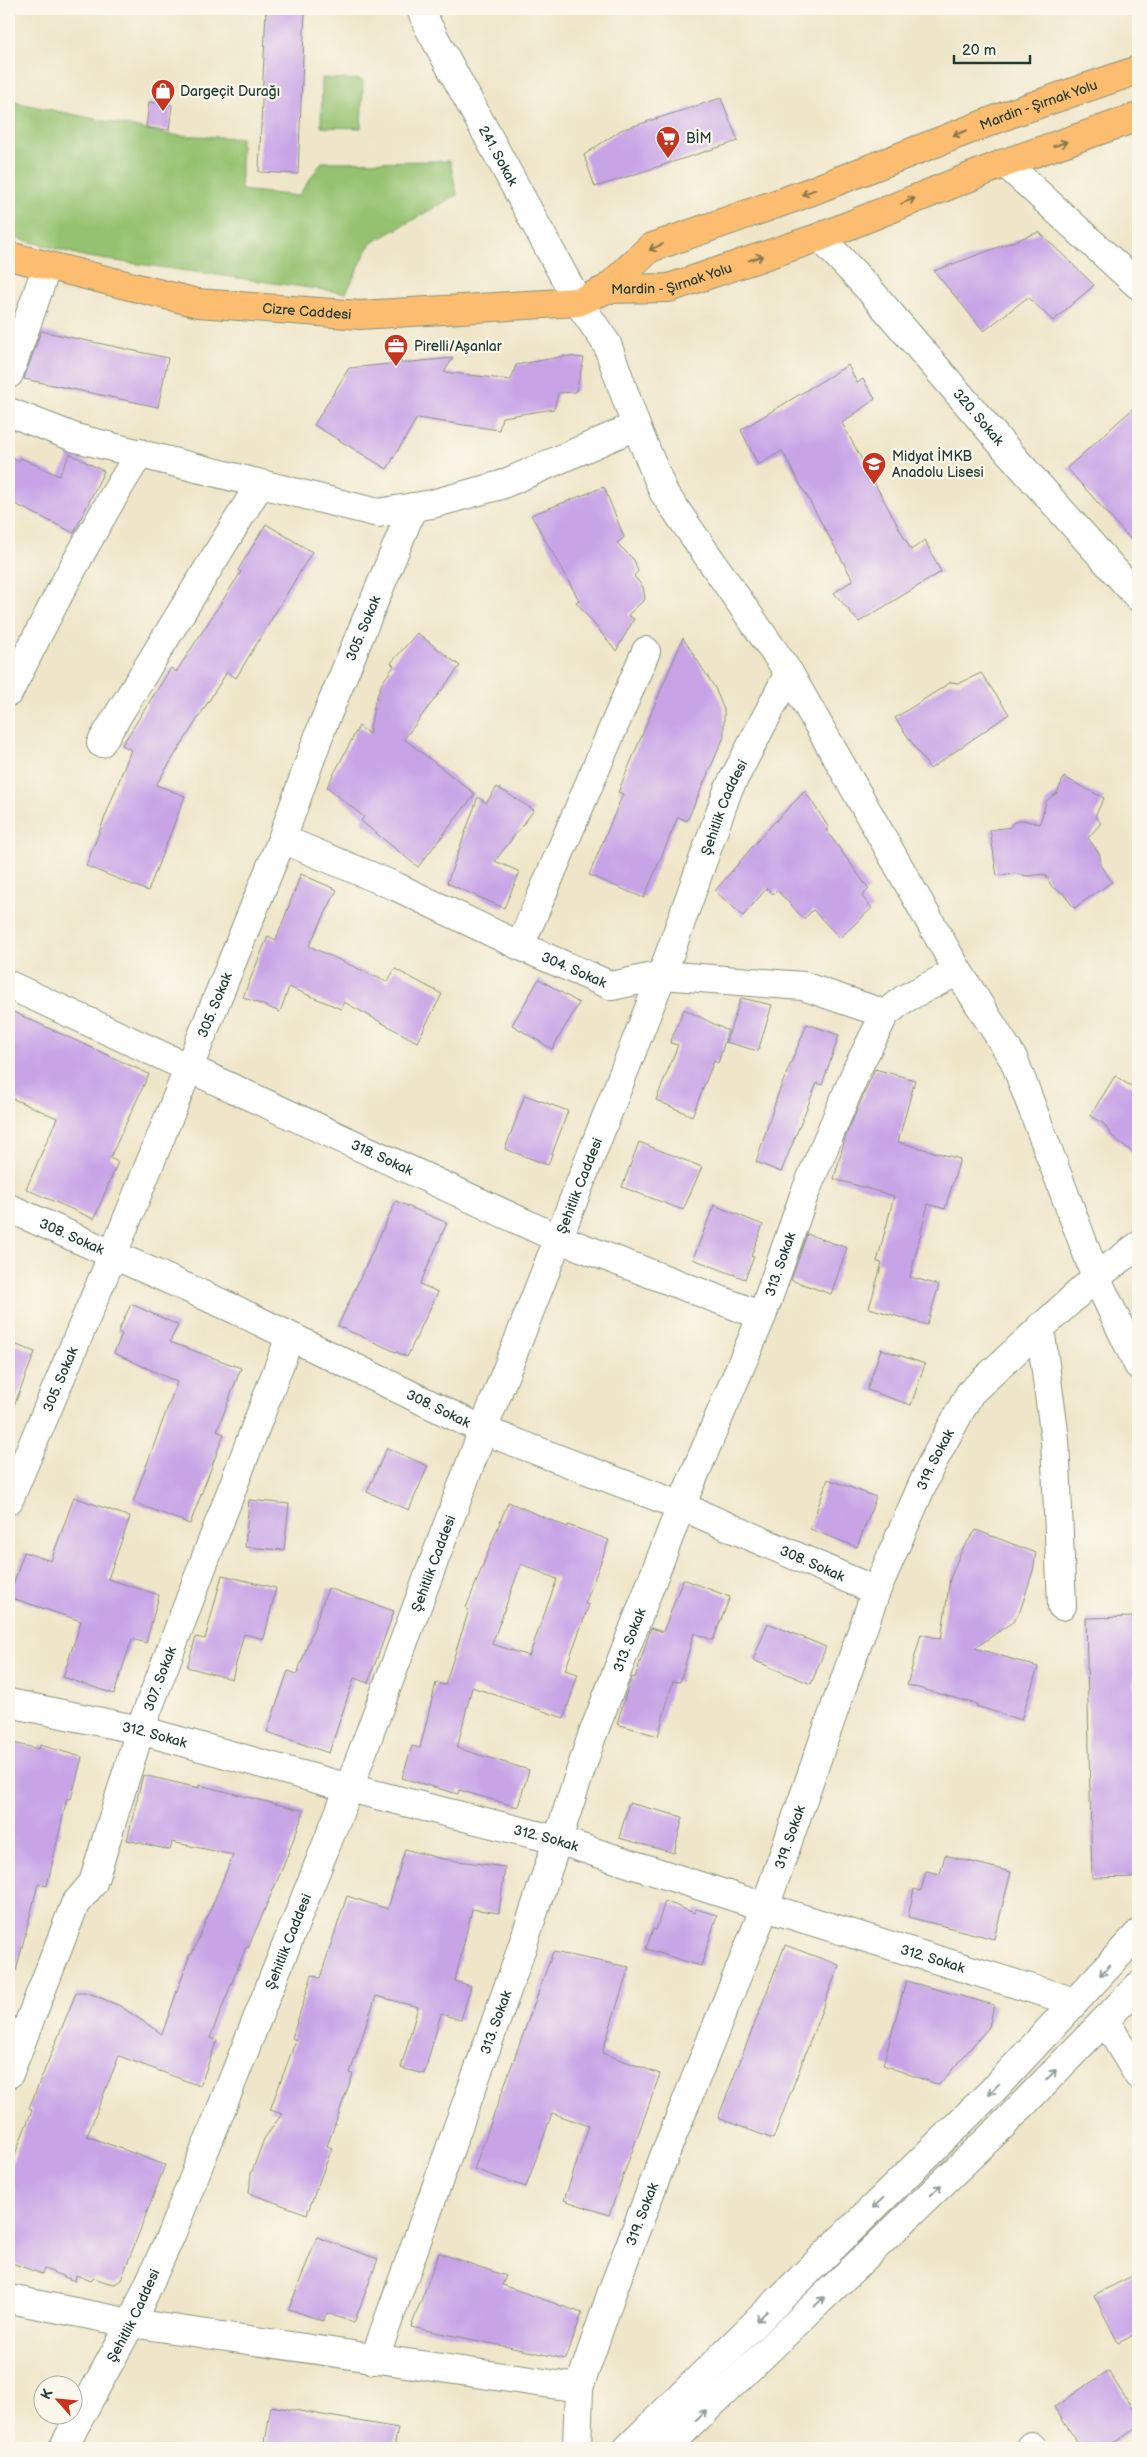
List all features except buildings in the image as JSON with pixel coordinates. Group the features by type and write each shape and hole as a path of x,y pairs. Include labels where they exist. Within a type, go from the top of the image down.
{"main road":[{"name":"Mardin - Şırnak Yolu","path":"607,289 650,248 799,196 1015,112 1138,70"},
{"name":"Mardin - Şırnak Yolu","path":"607,289 669,288 820,237 1005,163 1138,117"},
{"name":"Cizre Caddesi","path":"9,256 198,303 360,315 578,302 607,289"}],"street":[{"name":"241. Sokak","path":"421,9 427,24 578,302 607,344 636,426 664,493 789,673 958,971 1014,1060 1096,1277 1138,1365"},
{"path":"1005,163 1138,285"},
{"name":"320. Sokak","path":"820,237 868,288 1007,450 1138,597"},
{"path":"9,374 47,266"},
{"path":"9,412 76,438 378,513 432,504 501,485 636,426"},
{"path":"9,692 65,580 107,505 140,453"},
{"path":"101,743 260,484"},
{"name":"305. Sokak","path":"9,1500 16,1466 113,1254 282,839 322,727 413,507"},
{"path":"520,946 646,651"},
{"name":"Şehitlik Caddesi","path":"63,2448 131,2323 171,2236 349,1788 482,1430 662,975 728,790 789,673"},
{"name":"304. Sokak","path":"282,839 397,887 520,946 612,986 662,975 803,986 885,1014"},
{"name":"313. Sokak","path":"374,2360 515,1968 592,1736 681,1506 762,1316 804,1194 858,1067 885,1014 904,999 958,971"},
{"name":"318. Sokak","path":"9,985 557,1238 762,1316"},
{"name":"308. Sokak","path":"9,1208 113,1254 290,1337 482,1430 681,1506 876,1591"},
{"name":"319. Sokak","path":"577,2448 579,2388 614,2289 662,2163 766,1907 876,1591 931,1465 970,1393 1096,1277 1138,1246"},
{"path":"1040,1327 1055,1439 1062,1606"},
{"name":"307. Sokak","path":"9,2074 75,1904 93,1883 140,1730 290,1337"},
{"name":"312. Sokak","path":"9,1703 140,1730 349,1788 557,1840 766,1907 1075,2002"},
{"path":"628,2448 993,2090 1138,1934"},
{"path":"666,2448 1003,2125 1138,1986"},
{"path":"1105,2020 1138,2076"},
{"path":"9,2299 131,2323 374,2360 579,2388"}],"green space":[{"path":"322,78 363,80 361,128 321,127"},
{"path":"9,101 172,135 241,138 241,190 298,196 322,162 450,161 457,195 370,244 346,293 87,257 9,236"}],"place":[{"name":"Dargeçit Durağı","path":"163,112"},
{"name":"BİM","path":"668,159"},
{"name":"Pirelli/Aşanlar","path":"396,367"},
{"name":"Midyat İMKB Anadolu Lisesi","path":"874,485"}]}
